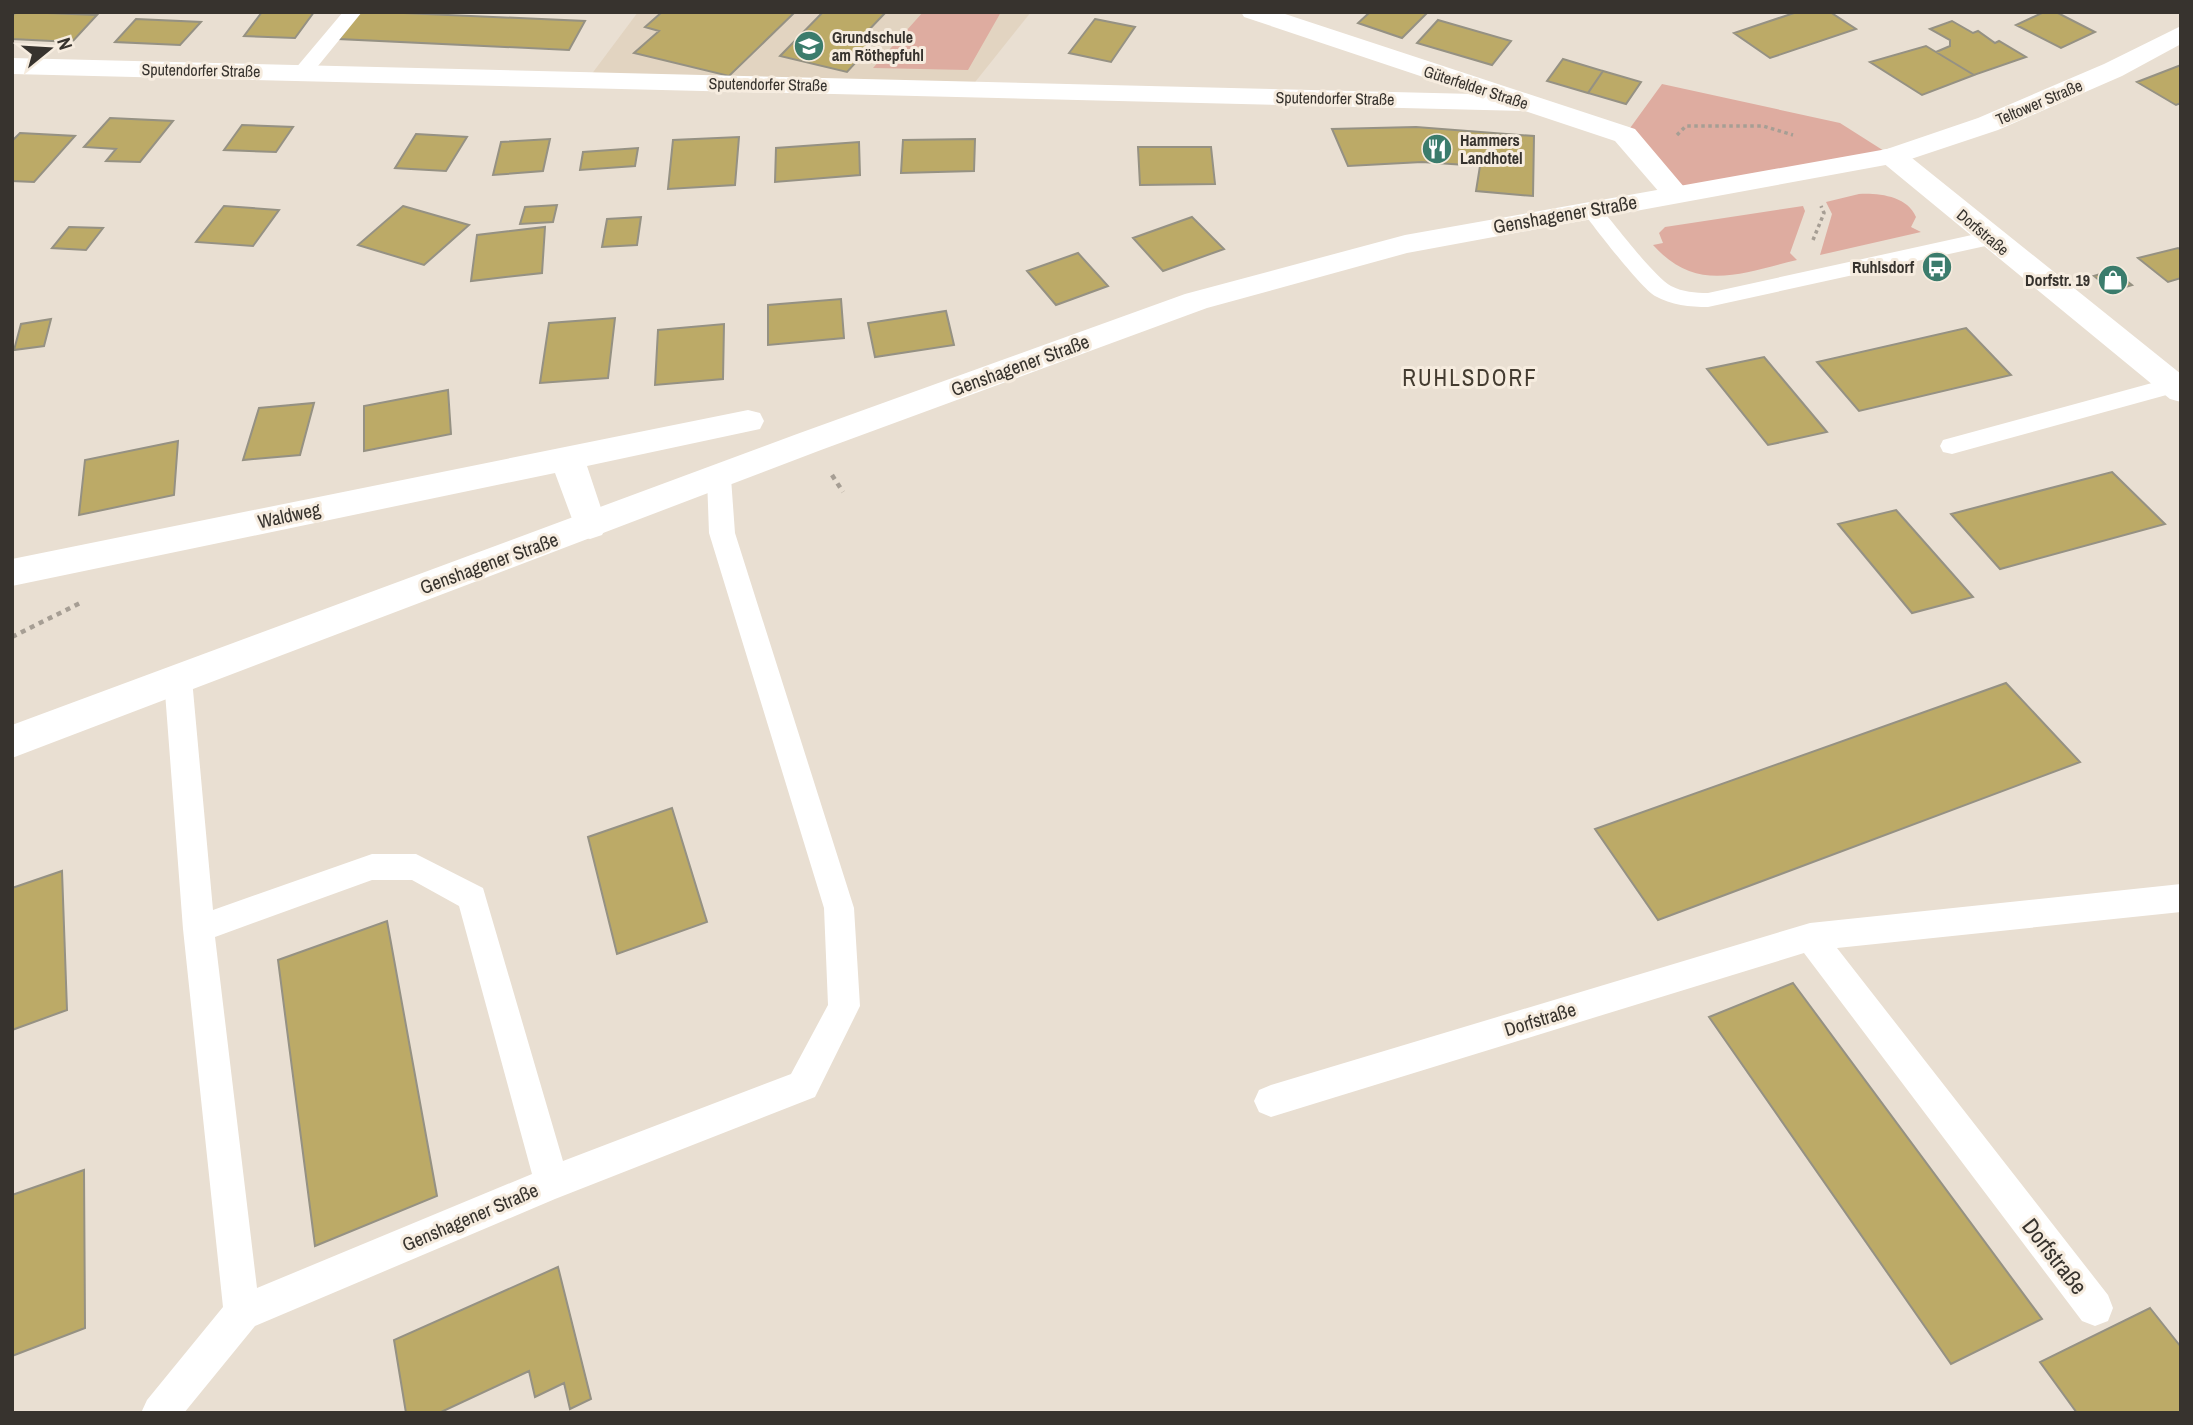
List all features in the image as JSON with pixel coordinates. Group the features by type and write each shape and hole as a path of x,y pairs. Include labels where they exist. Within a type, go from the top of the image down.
{"street":[{"name":"Güterfelder Straße","path":"1253,12 1625,135 1676,194"},
{"name":"Teltower Straße","path":"1892,156 1988,124 2113,70 2181,34"},
{"name":"Sputendorfer Straße","path":"12,66 1524,103"},
{"name":"Genshagener Straße","path":"12,742 809,442 1196,301 1405,244 1892,156"},
{"name":"Dorfstraße","path":"1892,156 2177,388"},
{"name":"Waldweg","path":"12,573 748,421"},
{"path":"567,457 590,526"}],"lane":[{"path":"302,73 353,12"},
{"path":"1591,209 1657,286 1671,295 1693,300 1708,300 1990,238"},
{"name":"Dorfstraße","path":"1952,446 2177,388"},
{"path":"552,1183 803,1086 844,1006 839,908 722,533 719,478"},
{"path":"160,1413 242,1313 199,929 178,679"},
{"name":"Genshagener Straße","path":"199,929 372,867 416,867 472,898 552,1183 242,1313"},
{"name":"Dorfstraße","path":"1271,1101 1810,937 2181,898"},
{"name":"Dorfstraße","path":"1810,937 2095,1308"}],"path":[{"path":"1668,143 1686,126 1763,126 1797,136"}],"shaded area":[{"name":"Grundschule am Röthepfuhl","path":"638,12 1031,12 964,96 588,79"},
{"path":"923,12 1001,12 968,70 873,68"},
{"path":"1662,84 1840,123 1892,156 1676,194 1625,135"},
{"path":"1859,194 1883,195 1906,204 1916,217 1911,227 1921,232 1820,255 1832,214 1826,202"},
{"path":"1803,206 1805,211 1790,253 1797,260 1738,274 1703,275 1686,270 1653,245 1663,243 1659,233 1665,227"}],"building":[{"path":"16,12 97,15 72,42 12,39 12,16"},
{"path":"262,12 314,12 295,38 244,36"},
{"path":"359,12 585,21 569,50 339,39"},
{"path":"662,12 795,12 729,76 634,53 659,31 645,27"},
{"path":"823,12 886,12 864,35 878,38 847,72 780,56"},
{"path":"1370,12 1428,12 1402,38 1358,23"},
{"path":"1797,12 1830,12 1856,29 1770,58 1734,33"},
{"path":"2044,12 2056,12 2095,32 2061,48 2016,25"},
{"path":"136,19 201,22 180,45 115,42"},
{"path":"1095,19 1135,27 1111,62 1069,53"},
{"path":"1438,20 1511,41 1492,65 1417,43"},
{"path":"1952,21 1973,33 1978,31 1995,43 1999,41 2026,57 1974,75 1936,52 1950,46 1950,40 1930,29"},
{"path":"1926,46 1974,75 1922,95 1870,62"},
{"path":"1563,59 1603,71 1588,93 1547,81"},
{"path":"2181,65 2181,103 2176,105 2137,82"},
{"path":"1603,71 1641,82 1626,104 1588,93"},
{"path":"110,118 173,121 140,162 106,161 116,149 84,147"},
{"path":"242,125 293,127 276,152 224,150"},
{"name":"Hammers Landhotel","path":"1416,127 1534,136 1533,196 1476,191 1480,166 1422,162 1348,166 1332,129"},
{"path":"20,133 75,136 34,182 12,181 12,141"},
{"path":"416,134 467,137 446,171 395,168"},
{"path":"739,137 735,185 668,189 673,140"},
{"path":"550,139 543,171 493,175 501,142"},
{"path":"975,139 974,171 901,173 903,140"},
{"path":"859,142 860,175 775,182 776,148"},
{"path":"1138,147 1211,147 1215,184 1140,185"},
{"path":"638,148 635,166 580,170 583,152"},
{"path":"557,205 553,222 520,224 525,207"},
{"path":"224,206 279,210 253,246 196,242"},
{"path":"403,206 469,225 424,265 358,245"},
{"path":"641,217 637,245 602,247 607,219"},
{"path":"1192,217 1224,249 1163,271 1133,238"},
{"path":"69,227 103,228 86,250 52,248"},
{"path":"545,227 542,273 471,281 477,235"},
{"path":"2178,248 2181,250 2181,278 2168,282 2138,258"},
{"path":"1078,253 1108,286 1056,305 1027,271"},
{"name":"Dorfstr. 19","path":"2113,270 2132,285 2112,291 2094,276"},
{"path":"841,299 844,338 768,345 768,305"},
{"path":"946,311 954,345 875,357 868,323"},
{"path":"615,318 608,378 540,383 549,323"},
{"path":"51,319 44,346 14,350 21,324"},
{"path":"724,324 723,379 655,385 658,330"},
{"path":"1966,328 2011,375 1859,411 1817,362"},
{"path":"1764,357 1827,432 1768,445 1707,369"},
{"path":"448,390 451,434 364,451 364,406"},
{"path":"314,403 300,455 243,460 259,408"},
{"path":"178,441 174,495 79,515 85,460"},
{"path":"2112,472 2165,524 2000,569 1951,514"},
{"path":"1896,510 1973,597 1912,613 1838,524"},
{"path":"2006,683 2080,762 1658,920 1595,829"},
{"path":"672,808 707,922 617,954 588,837"},
{"path":"62,871 67,1010 12,1030 12,888"},
{"path":"387,921 437,1196 315,1246 278,960"},
{"path":"1793,983 2042,1319 1951,1364 1709,1017"},
{"path":"84,1170 85,1328 12,1356 12,1195"},
{"path":"558,1267 591,1399 570,1409 564,1383 535,1397 529,1371 439,1413 406,1413 394,1340"},
{"path":"2150,1308 2181,1347 2181,1413 2077,1413 2040,1362"}],"place":[{"name":"Grundschule am Röthepfuhl","path":"809,46"},
{"name":"Hammers Landhotel","path":"1437,149"},
{"name":"Ruhlsdorf","path":"1937,267"},
{"name":"Dorfstr. 19","path":"2113,280"}],"district":[{"name":"RUHLSDORF","path":"1470,377"}]}
